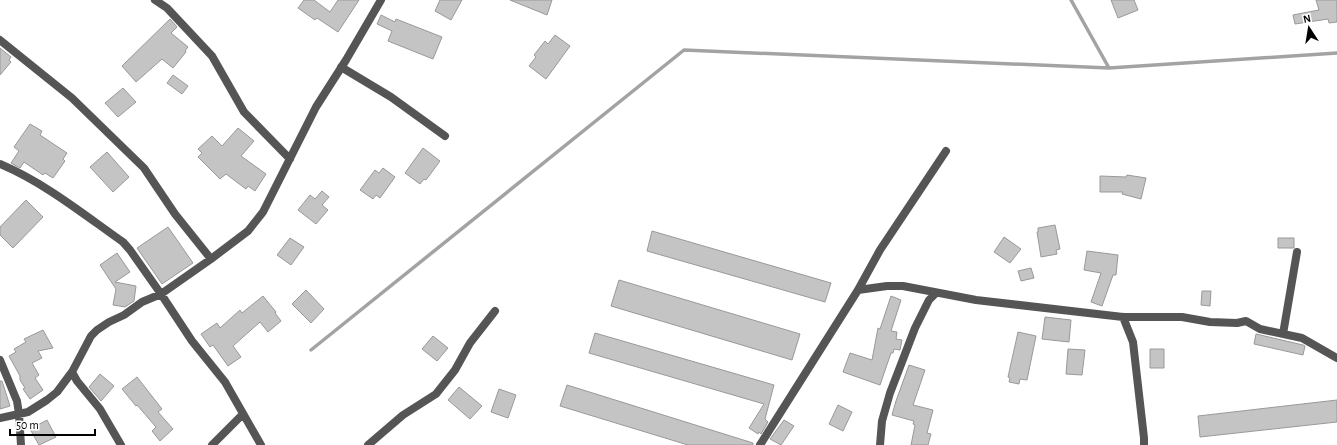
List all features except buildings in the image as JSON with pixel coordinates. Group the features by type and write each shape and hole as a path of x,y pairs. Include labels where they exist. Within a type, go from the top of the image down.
{"street":[{"path":"155,0 167,8 212,56 244,112 290,159"},
{"path":"0,418 28,412 47,400 57,392 72,372 91,336 97,330 124,315 142,302 161,294 212,259 248,231 262,212 316,107 381,0"},
{"path":"0,40 72,98 144,168 175,214 212,259"},
{"path":"341,67 391,98 445,136"},
{"path":"760,445 858,290 880,250 946,151"},
{"path":"0,164 12,169 54,193 123,242 161,294 192,341 225,382 261,445"},
{"path":"1283,334 1297,252"},
{"path":"858,290 887,286 903,286 936,293 1015,305 1123,317 1182,317 1210,322 1237,323 1246,321 1260,329 1302,338 1337,358"},
{"path":"880,445 882,421 890,393 915,328 929,300 936,293"},
{"path":"368,445 403,416 436,394 455,370 470,343 495,310"},
{"path":"1123,317 1133,342 1144,445"},
{"path":"0,360 17,400 22,445"},
{"path":"72,372 77,381 100,409 121,445"},
{"path":"212,445 243,414"}],"waterway":[{"path":"1071,0 1109,68"},
{"path":"311,350 684,50 1109,68 1337,53"}]}
